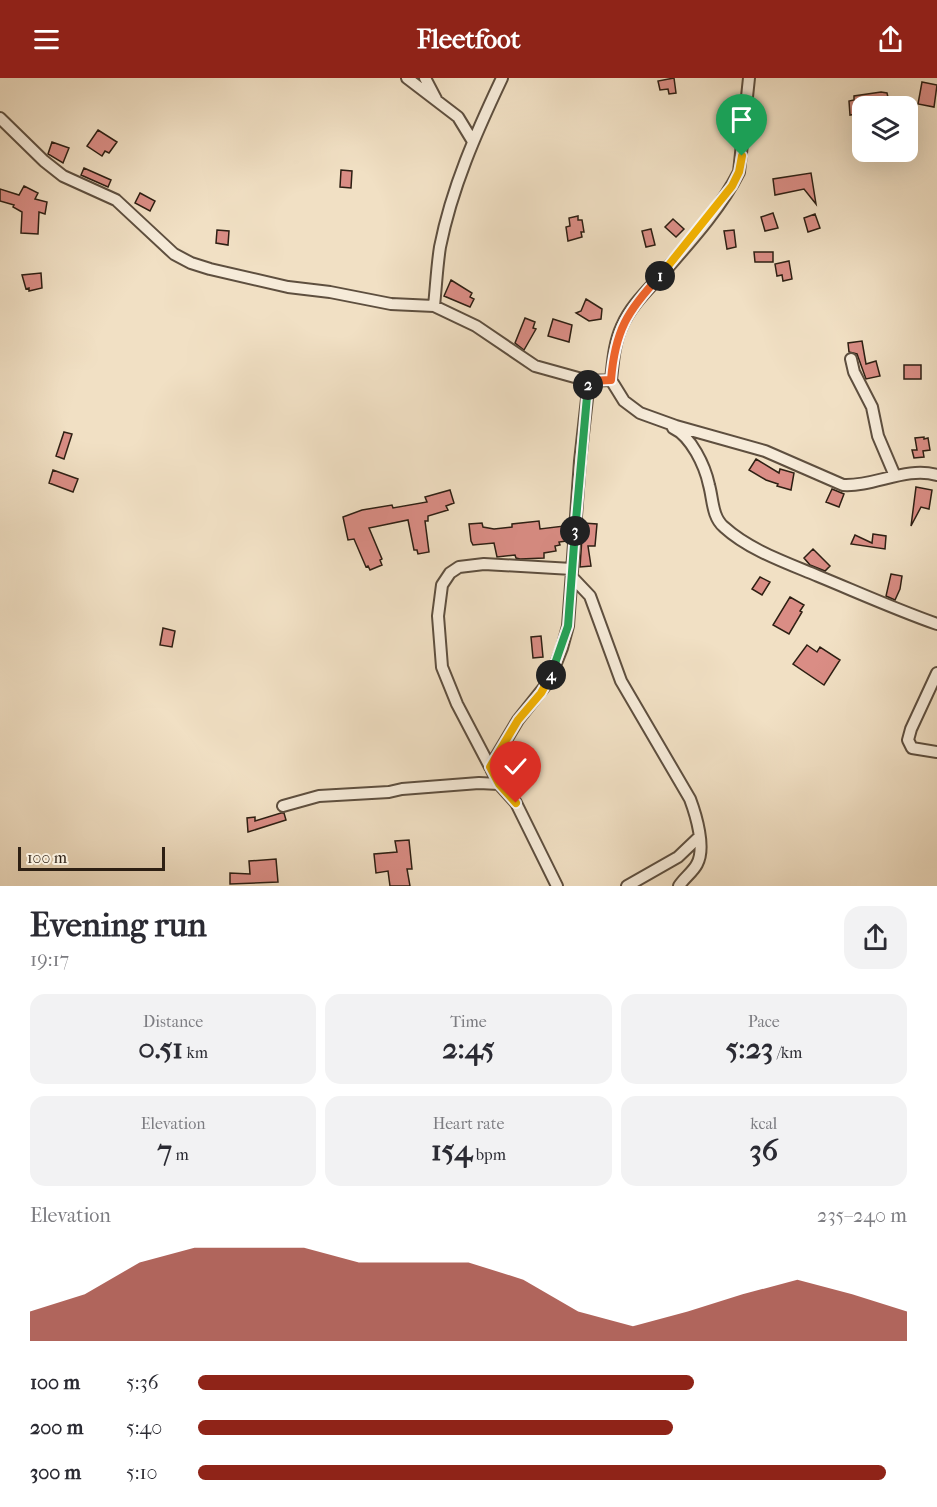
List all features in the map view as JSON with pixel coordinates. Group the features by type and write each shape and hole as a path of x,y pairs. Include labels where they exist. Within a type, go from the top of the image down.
{"street":[{"path":"407,78 458,117 472,140"},
{"path":"425,78 438,102"},
{"path":"434,306 440,249 450,206 472,140 502,78"},
{"path":"749,78 739,172 732,186 693,238 640,297 622,326 613,358 611,380 624,401 632,408 677,430 690,445 700,460 709,483 716,517 723,526 739,538 803,569 937,624"},
{"path":"0,118 44,161 63,176 116,200 174,254 191,262 210,269 288,287 330,292 391,304 434,306 476,326 535,366 589,381 611,380"},
{"path":"851,359 854,372 872,407 878,436 895,476"},
{"path":"490,767 518,720 549,681 568,626 580,461 589,381"},
{"path":"659,422 765,451 843,485 856,486 917,473 937,475"},
{"path":"557,886 516,803 499,784 490,767 457,704 442,667 438,616 442,585 450,573 459,567 484,564 572,573 590,596 621,681 668,765 690,799 698,820 701,849 697,864 686,874 679,886"},
{"path":"937,673 908,736 909,746 912,748 937,752"},
{"path":"283,806 319,796 479,783 499,784"},
{"path":"627,886 678,857 699,837"}],"building":[{"path":"674,78 676,93 669,94 668,89 660,90 658,81"},
{"path":"922,82 937,85 934,107 918,104"},
{"path":"881,92 887,93 888,96 854,96"},
{"path":"852,100 852,115 850,115 849,101"},
{"path":"721,110 738,110 736,127 721,124"},
{"path":"98,130 117,142 109,153 105,151 102,156 87,146"},
{"path":"52,142 69,148 63,163 48,154"},
{"path":"84,168 111,180 108,187 81,175"},
{"path":"341,170 352,171 351,188 340,187"},
{"path":"811,173 816,204 804,189 775,195 773,179"},
{"path":"24,186 38,193 35,199 47,202 45,214 39,212 38,234 21,233 22,212 13,207 14,205 0,201 0,189 19,195"},
{"path":"140,193 155,201 150,211 135,203"},
{"path":"773,213 778,228 765,231 761,217"},
{"path":"815,214 820,228 808,232 804,218"},
{"path":"578,216 578,220 582,220 584,232 581,232 582,237 568,241 566,227 570,226 569,218"},
{"path":"673,219 684,229 676,237 665,227"},
{"path":"651,229 655,245 646,247 642,231"},
{"path":"217,230 229,231 228,245 216,243"},
{"path":"734,230 736,247 727,249 724,231"},
{"path":"754,252 773,252 773,262 755,262"},
{"path":"789,261 792,279 783,281 782,275 777,276 775,264"},
{"path":"41,273 42,288 29,291 29,288 26,289 22,275"},
{"path":"451,280 472,293 470,297 474,299 470,307 444,296"},
{"path":"586,299 602,309 601,319 589,321 576,313 581,311"},
{"path":"525,318 535,322 533,328 536,329 524,350 515,343"},
{"path":"553,319 572,325 569,342 548,336"},
{"path":"862,341 866,364 876,361 880,376 866,379 857,354 849,352 848,343"},
{"path":"904,365 921,365 921,379 904,379"},
{"path":"64,432 72,434 64,459 56,456"},
{"path":"924,437 924,439 928,438 930,450 923,451 924,457 914,458 912,450 917,450 915,438"},
{"path":"756,459 779,473 780,469 794,473 791,490 777,486 778,484 749,470"},
{"path":"53,470 78,479 73,492 49,483"},
{"path":"916,487 932,490 929,509 921,507 911,526"},
{"path":"832,489 844,494 839,507 826,502"},
{"path":"450,490 454,503 446,506 448,510 428,516 428,521 425,521 429,552 418,554 417,550 414,550 408,520 369,528 382,559 380,560 382,565 370,570 368,566 366,567 354,539 348,540 343,517 362,510 392,505 393,508 427,502 425,497"},
{"path":"539,521 540,529 564,526 566,541 559,542 560,545 555,546 556,551 544,553 544,558 520,559 515,555 497,557 494,543 473,545 471,541 469,524 482,523 483,527 494,529"},
{"path":"583,523 597,524 595,546 588,546 591,566 580,567"},
{"path":"873,534 886,536 885,549 851,544 855,535 872,543"},
{"path":"813,549 830,566 825,571 810,565 804,558"},
{"path":"891,574 902,576 895,600 886,596"},
{"path":"760,577 770,582 762,595 752,589"},
{"path":"790,597 804,605 789,634 773,625"},
{"path":"163,628 175,631 172,647 160,645"},
{"path":"541,636 543,657 533,658 531,637"},
{"path":"807,645 817,652 820,647 840,660 824,685 793,664"},
{"path":"284,813 286,820 248,832 247,818 255,817 255,821"},
{"path":"409,840 412,869 407,869 410,886 390,886 388,871 376,873 374,854 397,852 395,841"},
{"path":"276,859 278,882 230,884 230,873 250,874 249,861"}],"route":[{"path":"516,803 499,784 490,767 518,720 549,681 568,626 580,461 589,381 611,380 613,358 622,326 640,297 693,238 732,186 739,172 742,156"}]}
